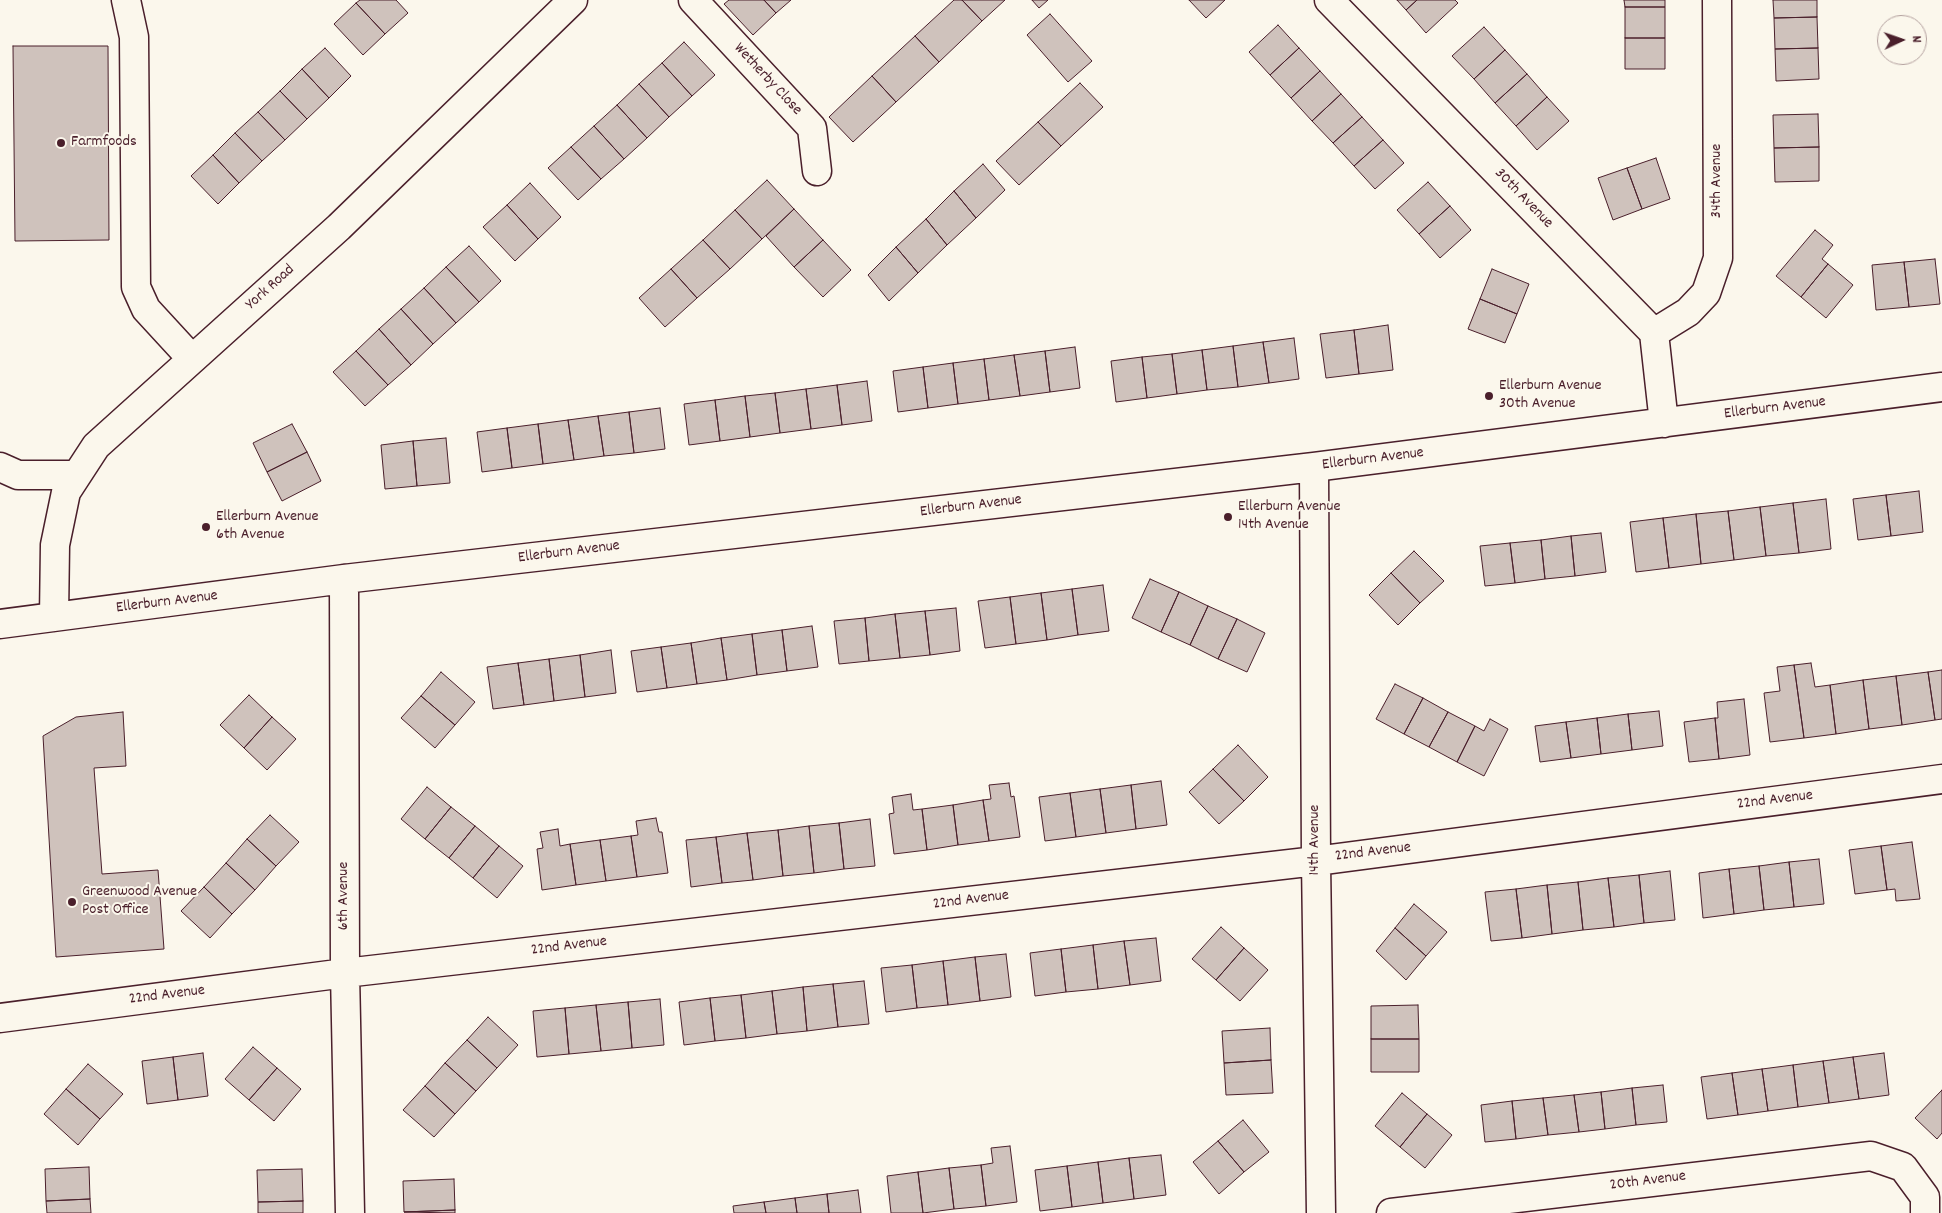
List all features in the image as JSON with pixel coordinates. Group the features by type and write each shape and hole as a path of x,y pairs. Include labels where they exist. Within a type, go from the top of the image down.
{"street":[{"path":"126,0 134,37 136,287 146,309 192,359"},
{"name":"York Road","path":"54,617 55,545 66,492 96,446 339,227 573,0"},
{"name":"Wetherby Close","path":"693,0 812,128 817,170"},
{"name":"30th Avenue","path":"1329,0 1654,333"},
{"name":"34th Avenue","path":"1654,333 1688,312 1706,293 1718,258 1718,0"},
{"path":"1654,333 1664,423"},
{"name":"Ellerburn Avenue","path":"0,624 344,579 1314,467 1942,387"},
{"path":"0,467 18,476 77,475"},
{"name":"14th Avenue","path":"1314,467 1316,861 1321,1213"},
{"name":"6th Avenue","path":"344,579 345,973 350,1213"},
{"name":"22nd Avenue","path":"0,1018 345,973 1316,861 1942,779"},
{"name":"20th Avenue","path":"1391,1213 1870,1156 1904,1167 1925,1197 1925,1213"}],"building":[{"path":"360,0 396,0 408,13 385,34 356,3"},
{"path":"729,0 764,0 776,13 753,35 724,4"},
{"path":"764,0 791,0 776,13"},
{"path":"954,0 962,0 982,21 939,62 915,36"},
{"path":"962,0 1005,0 982,21"},
{"path":"1032,0 1048,0 1039,8"},
{"path":"1189,0 1225,0 1206,18"},
{"path":"1397,0 1417,0 1406,10"},
{"path":"1417,0 1455,0 1458,3 1426,33 1406,10"},
{"path":"1624,0 1665,0 1665,7 1625,7"},
{"path":"1773,0 1817,0 1817,17 1774,18"},
{"path":"356,3 385,34 363,55 334,24"},
{"path":"1625,7 1665,7 1665,38 1625,38"},
{"path":"1050,14 1092,61 1068,82 1027,35"},
{"path":"1817,17 1818,48 1775,49 1774,18"},
{"path":"1278,25 1299,48 1270,75 1249,52"},
{"path":"1484,27 1505,50 1474,79 1452,56"},
{"path":"915,36 939,62 896,102 872,76"},
{"path":"1625,38 1665,38 1665,69 1625,69"},
{"path":"684,42 715,75 692,96 662,63"},
{"name":"Farmfoods","path":"13,46 108,46 109,240 15,241"},
{"path":"325,48 351,76 329,98 302,69"},
{"path":"1299,48 1320,71 1291,98 1270,75"},
{"path":"1818,48 1819,79 1776,81 1775,49"},
{"path":"1505,50 1527,74 1495,103 1474,79"},
{"path":"662,63 692,96 669,117 639,84"},
{"path":"302,69 329,98 307,119 280,91"},
{"path":"1320,71 1341,94 1312,121 1291,98"},
{"path":"1527,74 1547,97 1516,126 1495,103"},
{"path":"872,76 896,102 853,142 829,117"},
{"path":"1080,83 1103,107 1061,146 1038,122"},
{"path":"639,84 669,117 647,138 617,105"},
{"path":"280,91 307,119 285,140 258,112"},
{"path":"1341,94 1362,117 1333,143 1312,121"},
{"path":"1547,97 1569,121 1537,150 1516,126"},
{"path":"617,105 647,138 624,159 594,126"},
{"path":"258,112 285,140 262,161 235,133"},
{"path":"1818,114 1819,147 1774,148 1773,115"},
{"path":"1362,117 1383,140 1354,166 1333,143"},
{"path":"1038,122 1061,146 1019,185 996,161"},
{"path":"594,126 624,159 601,179 571,147"},
{"path":"235,133 262,161 239,183 213,155"},
{"path":"1383,140 1404,163 1375,189 1354,166"},
{"path":"571,147 601,179 578,200 548,168"},
{"path":"1819,147 1819,181 1775,182 1774,148"},
{"path":"213,155 239,183 218,204 191,176"},
{"path":"1656,158 1670,199 1642,209 1627,168"},
{"path":"983,164 1005,190 976,218 954,191"},
{"path":"1627,168 1642,209 1613,220 1598,178"},
{"path":"767,180 794,209 762,239 735,210"},
{"path":"1428,182 1450,206 1419,234 1397,210"},
{"path":"530,183 561,217 538,239 507,205"},
{"path":"954,191 976,218 947,245 926,219"},
{"path":"507,205 538,239 515,261 483,227"},
{"path":"1450,206 1471,230 1440,258 1419,234"},
{"path":"794,209 823,240 794,267 766,236"},
{"path":"735,210 762,239 730,269 703,240"},
{"path":"926,219 947,245 918,273 896,247"},
{"path":"1815,230 1833,245 1822,259 1828,264 1801,297 1776,276"},
{"path":"703,240 730,269 697,298 671,269"},
{"path":"823,240 851,270 823,297 794,267"},
{"path":"469,246 501,281 479,302 446,267"},
{"path":"896,247 918,273 889,301 868,275"},
{"path":"1935,259 1940,304 1909,307 1904,262"},
{"path":"1904,262 1909,307 1876,310 1872,265"},
{"path":"1828,264 1853,285 1826,318 1801,297"},
{"path":"446,267 479,302 456,323 424,288"},
{"path":"671,269 697,298 665,327 639,298"},
{"path":"1492,269 1529,284 1517,314 1480,299"},
{"path":"424,288 456,323 433,344 401,309"},
{"path":"1480,299 1517,314 1505,343 1468,329"},
{"path":"401,309 433,344 411,365 379,329"},
{"path":"1388,325 1393,370 1359,374 1354,330"},
{"path":"379,329 411,365 388,385 356,351"},
{"path":"1354,330 1359,374 1326,378 1320,334"},
{"path":"1294,338 1299,379 1269,383 1263,342"},
{"path":"1263,342 1269,383 1238,387 1233,346"},
{"path":"1233,346 1238,387 1207,390 1202,350"},
{"path":"1075,347 1080,388 1050,392 1045,351"},
{"path":"1202,350 1207,390 1177,394 1172,354"},
{"path":"356,351 388,385 365,406 333,372"},
{"path":"1045,351 1050,392 1020,396 1014,355"},
{"path":"1172,354 1177,394 1147,398 1142,357"},
{"path":"1014,355 1020,396 989,400 984,359"},
{"path":"1142,357 1147,398 1116,402 1111,361"},
{"path":"984,359 989,400 958,404 953,363"},
{"path":"953,363 958,404 928,408 923,367"},
{"path":"923,367 928,408 898,412 893,371"},
{"path":"867,381 872,421 842,425 837,385"},
{"path":"837,385 842,425 811,429 806,389"},
{"path":"806,389 811,429 780,433 775,393"},
{"path":"775,393 780,433 750,437 745,396"},
{"path":"745,396 750,437 720,441 715,400"},
{"path":"715,400 720,441 689,445 684,404"},
{"path":"660,408 665,449 634,453 629,412"},
{"path":"629,412 634,453 604,456 598,416"},
{"path":"598,416 604,456 574,460 568,420"},
{"path":"568,420 574,460 543,464 538,424"},
{"path":"292,424 307,452 267,472 253,443"},
{"path":"538,424 543,464 512,468 507,428"},
{"path":"507,428 512,468 482,472 477,432"},
{"path":"446,438 450,483 417,486 413,441"},
{"path":"413,441 417,486 385,489 381,445"},
{"path":"307,452 321,481 282,501 267,472"},
{"path":"1919,491 1923,532 1891,536 1886,495"},
{"path":"1886,495 1891,536 1858,540 1853,499"},
{"path":"1826,499 1831,549 1799,553 1793,503"},
{"path":"1793,503 1799,553 1766,556 1760,507"},
{"path":"1760,507 1766,556 1734,560 1728,511"},
{"path":"1728,511 1734,560 1701,564 1696,514"},
{"path":"1696,514 1701,564 1669,568 1663,518"},
{"path":"1663,518 1669,568 1636,572 1630,522"},
{"path":"1601,533 1606,572 1575,576 1571,536"},
{"path":"1571,536 1575,576 1545,579 1541,540"},
{"path":"1541,540 1545,579 1515,583 1510,543"},
{"path":"1510,543 1515,583 1485,586 1480,546"},
{"path":"1414,551 1444,581 1420,603 1391,573"},
{"path":"1391,573 1420,603 1398,625 1369,595"},
{"path":"1150,579 1179,592 1161,632 1132,618"},
{"path":"1103,585 1109,631 1078,635 1072,589"},
{"path":"1072,589 1078,635 1047,640 1041,593"},
{"path":"1179,592 1208,606 1190,645 1161,632"},
{"path":"1041,593 1047,640 1016,644 1010,597"},
{"path":"1010,597 1016,644 985,648 978,601"},
{"path":"1208,606 1237,619 1218,659 1190,645"},
{"path":"956,608 960,651 930,655 925,611"},
{"path":"925,611 930,655 900,658 895,614"},
{"path":"895,614 900,658 869,661 865,618"},
{"path":"865,618 869,661 839,664 834,621"},
{"path":"1237,619 1265,633 1247,672 1218,659"},
{"path":"812,626 818,667 787,671 782,630"},
{"path":"782,630 787,671 757,675 752,634"},
{"path":"752,634 757,675 727,680 721,638"},
{"path":"721,638 727,680 697,684 691,643"},
{"path":"691,643 697,684 667,688 661,647"},
{"path":"661,647 667,688 637,692 631,651"},
{"path":"611,650 616,693 585,697 580,655"},
{"path":"580,655 585,697 554,701 549,659"},
{"path":"549,659 554,701 524,705 518,663"},
{"path":"518,663 524,705 493,709 487,667"},
{"path":"1811,663 1815,687 1830,685 1836,734 1804,738 1794,665"},
{"path":"1794,665 1804,738 1770,742 1764,693 1780,691 1777,667"},
{"path":"1942,670 1942,719 1935,720 1928,672"},
{"path":"441,672 475,702 455,725 421,696"},
{"path":"1928,672 1935,720 1902,725 1896,676"},
{"path":"1896,676 1902,725 1869,729 1863,680"},
{"path":"1863,680 1869,729 1836,734 1830,685"},
{"path":"1395,684 1423,698 1404,734 1376,719"},
{"path":"249,695 272,717 244,748 220,725"},
{"path":"421,696 455,725 435,748 401,718"},
{"path":"1423,698 1448,712 1429,747 1404,734"},
{"path":"1744,699 1750,755 1719,759 1715,718 1718,718 1717,702"},
{"path":"1659,711 1663,746 1632,750 1628,714"},
{"path":"123,712 126,766 94,768 102,874 158,870 164,949 56,957 43,736 76,717"},
{"path":"1448,712 1475,726 1457,762 1429,747"},
{"path":"1628,714 1632,750 1601,754 1597,718"},
{"path":"272,717 296,739 267,770 244,748"},
{"path":"1597,718 1601,754 1571,758 1566,722"},
{"path":"1715,718 1719,759 1689,762 1684,722"},
{"path":"1490,719 1508,729 1484,776 1457,762 1475,726 1484,731"},
{"path":"1566,722 1571,758 1540,762 1535,726"},
{"path":"1238,745 1268,777 1244,801 1213,769"},
{"path":"1213,769 1244,801 1219,824 1189,792"},
{"path":"1161,781 1167,825 1136,829 1131,785"},
{"path":"1009,783 1011,797 1014,796 1020,837 989,841 983,800 991,799 989,785"},
{"path":"1131,785 1136,829 1106,833 1100,789"},
{"path":"427,787 451,807 425,839 401,819"},
{"path":"1100,789 1106,833 1076,837 1070,793"},
{"path":"1070,793 1076,837 1045,841 1039,797"},
{"path":"911,794 913,810 922,809 927,850 894,854 889,814 894,813 892,797"},
{"path":"983,800 989,841 958,845 953,805"},
{"path":"953,805 958,845 927,850 922,809"},
{"path":"451,807 475,826 449,858 425,839"},
{"path":"270,815 299,842 276,866 247,839"},
{"path":"656,818 659,832 662,832 668,873 637,877 631,836 638,835 636,821"},
{"path":"870,819 875,866 844,869 839,823"},
{"path":"839,823 844,869 814,873 809,826"},
{"path":"475,826 499,846 473,878 449,858"},
{"path":"809,826 814,873 783,876 778,830"},
{"path":"558,829 560,846 570,844 576,885 542,890 537,849 543,848 540,832"},
{"path":"778,830 783,876 753,880 747,833"},
{"path":"747,833 753,880 722,883 716,837"},
{"path":"631,836 637,877 606,881 600,840"},
{"path":"716,837 722,883 691,887 686,840"},
{"path":"247,839 276,866 255,890 226,863"},
{"path":"600,840 606,881 576,885 570,844"},
{"path":"1912,842 1920,899 1896,901 1895,889 1887,890 1881,846"},
{"path":"499,846 523,866 497,898 473,878"},
{"path":"1881,846 1887,890 1855,894 1849,850"},
{"path":"1819,859 1824,904 1794,907 1789,862"},
{"path":"1789,862 1794,907 1764,910 1759,866"},
{"path":"226,863 255,890 232,914 204,887"},
{"path":"1759,866 1764,910 1734,914 1729,869"},
{"path":"1729,869 1734,914 1703,918 1699,873"},
{"path":"1670,871 1675,920 1644,923 1639,875"},
{"path":"1639,875 1644,923 1614,927 1608,878"},
{"path":"1608,878 1614,927 1583,930 1578,882"},
{"path":"1578,882 1583,930 1552,934 1547,885"},
{"path":"1547,885 1552,934 1522,938 1516,889"},
{"path":"204,887 232,914 210,938 181,911"},
{"path":"1516,889 1522,938 1491,941 1485,892"},
{"path":"1414,904 1447,932 1426,956 1395,928"},
{"path":"1221,927 1244,948 1216,980 1192,959"},
{"path":"1395,928 1426,956 1406,980 1376,951"},
{"path":"1156,938 1161,981 1130,985 1124,941"},
{"path":"1124,941 1130,985 1098,989 1093,945"},
{"path":"1093,945 1098,989 1066,992 1061,949"},
{"path":"1244,948 1268,970 1240,1001 1216,980"},
{"path":"1061,949 1066,992 1035,996 1030,953"},
{"path":"1006,954 1011,997 980,1001 975,957"},
{"path":"975,957 980,1001 948,1005 943,961"},
{"path":"943,961 948,1005 917,1008 912,965"},
{"path":"912,965 917,1008 886,1012 881,968"},
{"path":"864,981 869,1024 838,1027 833,984"},
{"path":"833,984 838,1027 807,1031 803,987"},
{"path":"803,987 807,1031 777,1034 772,991"},
{"path":"772,991 777,1034 746,1038 741,995"},
{"path":"741,995 746,1038 715,1041 710,998"},
{"path":"710,998 715,1041 684,1045 679,1002"},
{"path":"660,999 664,1045 632,1048 628,1002"},
{"path":"628,1002 632,1048 601,1051 596,1005"},
{"path":"596,1005 601,1051 569,1054 565,1008"},
{"path":"1418,1005 1419,1039 1371,1039 1371,1006"},
{"path":"565,1008 569,1054 537,1057 533,1011"},
{"path":"488,1017 518,1045 497,1068 467,1040"},
{"path":"1270,1028 1271,1060 1224,1063 1222,1031"},
{"path":"1371,1039 1419,1039 1419,1072 1371,1072"},
{"path":"467,1040 497,1068 476,1091 445,1063"},
{"path":"253,1047 277,1068 249,1100 225,1079"},
{"path":"203,1053 208,1096 178,1100 173,1057"},
{"path":"1884,1053 1889,1095 1859,1099 1853,1057"},
{"path":"173,1057 178,1100 147,1104 142,1061"},
{"path":"1853,1057 1859,1099 1829,1103 1823,1061"},
{"path":"1271,1060 1273,1093 1226,1095 1224,1063"},
{"path":"1823,1061 1829,1103 1798,1107 1793,1065"},
{"path":"445,1063 476,1091 455,1114 425,1086"},
{"path":"88,1064 123,1094 100,1119 66,1089"},
{"path":"1793,1065 1798,1107 1768,1111 1762,1069"},
{"path":"277,1068 301,1089 274,1121 249,1100"},
{"path":"1762,1069 1768,1111 1738,1115 1732,1073"},
{"path":"1732,1073 1738,1115 1707,1119 1701,1077"},
{"path":"1663,1085 1667,1122 1636,1125 1632,1088"},
{"path":"425,1086 455,1114 434,1137 403,1110"},
{"path":"1632,1088 1636,1125 1605,1129 1601,1092"},
{"path":"66,1089 100,1119 78,1145 44,1114"},
{"path":"1942,1090 1942,1133 1937,1139 1915,1118"},
{"path":"1601,1092 1605,1129 1579,1132 1574,1095"},
{"path":"1402,1093 1427,1114 1400,1147 1375,1126"},
{"path":"1574,1095 1579,1132 1548,1135 1543,1098"},
{"path":"1543,1098 1548,1135 1516,1139 1512,1101"},
{"path":"1512,1101 1516,1139 1485,1142 1481,1105"},
{"path":"1427,1114 1452,1135 1425,1168 1400,1147"},
{"path":"1243,1120 1269,1152 1244,1172 1218,1141"},
{"path":"1218,1141 1244,1172 1219,1194 1193,1162"},
{"path":"1010,1146 1017,1202 986,1206 981,1165 993,1163 991,1148"},
{"path":"1161,1155 1166,1195 1134,1199 1129,1158"},
{"path":"1129,1158 1134,1199 1103,1203 1098,1162"},
{"path":"1098,1162 1103,1203 1072,1207 1067,1166"},
{"path":"981,1165 986,1206 954,1209 949,1168"},
{"path":"1067,1166 1072,1207 1040,1211 1035,1170"},
{"path":"89,1167 90,1199 46,1201 45,1169"},
{"path":"949,1168 954,1209 923,1213 918,1172"},
{"path":"302,1169 303,1201 258,1202 257,1170"},
{"path":"918,1172 923,1213 891,1213 887,1176"},
{"path":"454,1179 455,1210 404,1212 403,1181"},
{"path":"858,1190 861,1213 829,1213 827,1194"},
{"path":"827,1194 829,1213 797,1213 795,1198"},
{"path":"795,1198 797,1213 766,1213 764,1202"},
{"path":"90,1199 91,1213 47,1213 46,1201"},
{"path":"303,1201 303,1213 258,1213 258,1202"},
{"path":"764,1202 766,1213 734,1213 733,1206"},
{"path":"455,1210 455,1213 404,1212"}],"place":[{"name":"Farmfoods","path":"61,143"},
{"name":"Ellerburn Avenue 30th Avenue","path":"1489,396"},
{"name":"Ellerburn Avenue 14th Avenue","path":"1228,517"},
{"name":"Ellerburn Avenue 6th Avenue","path":"206,527"},
{"name":"Greenwood Avenue Post Office","path":"72,902"}]}
